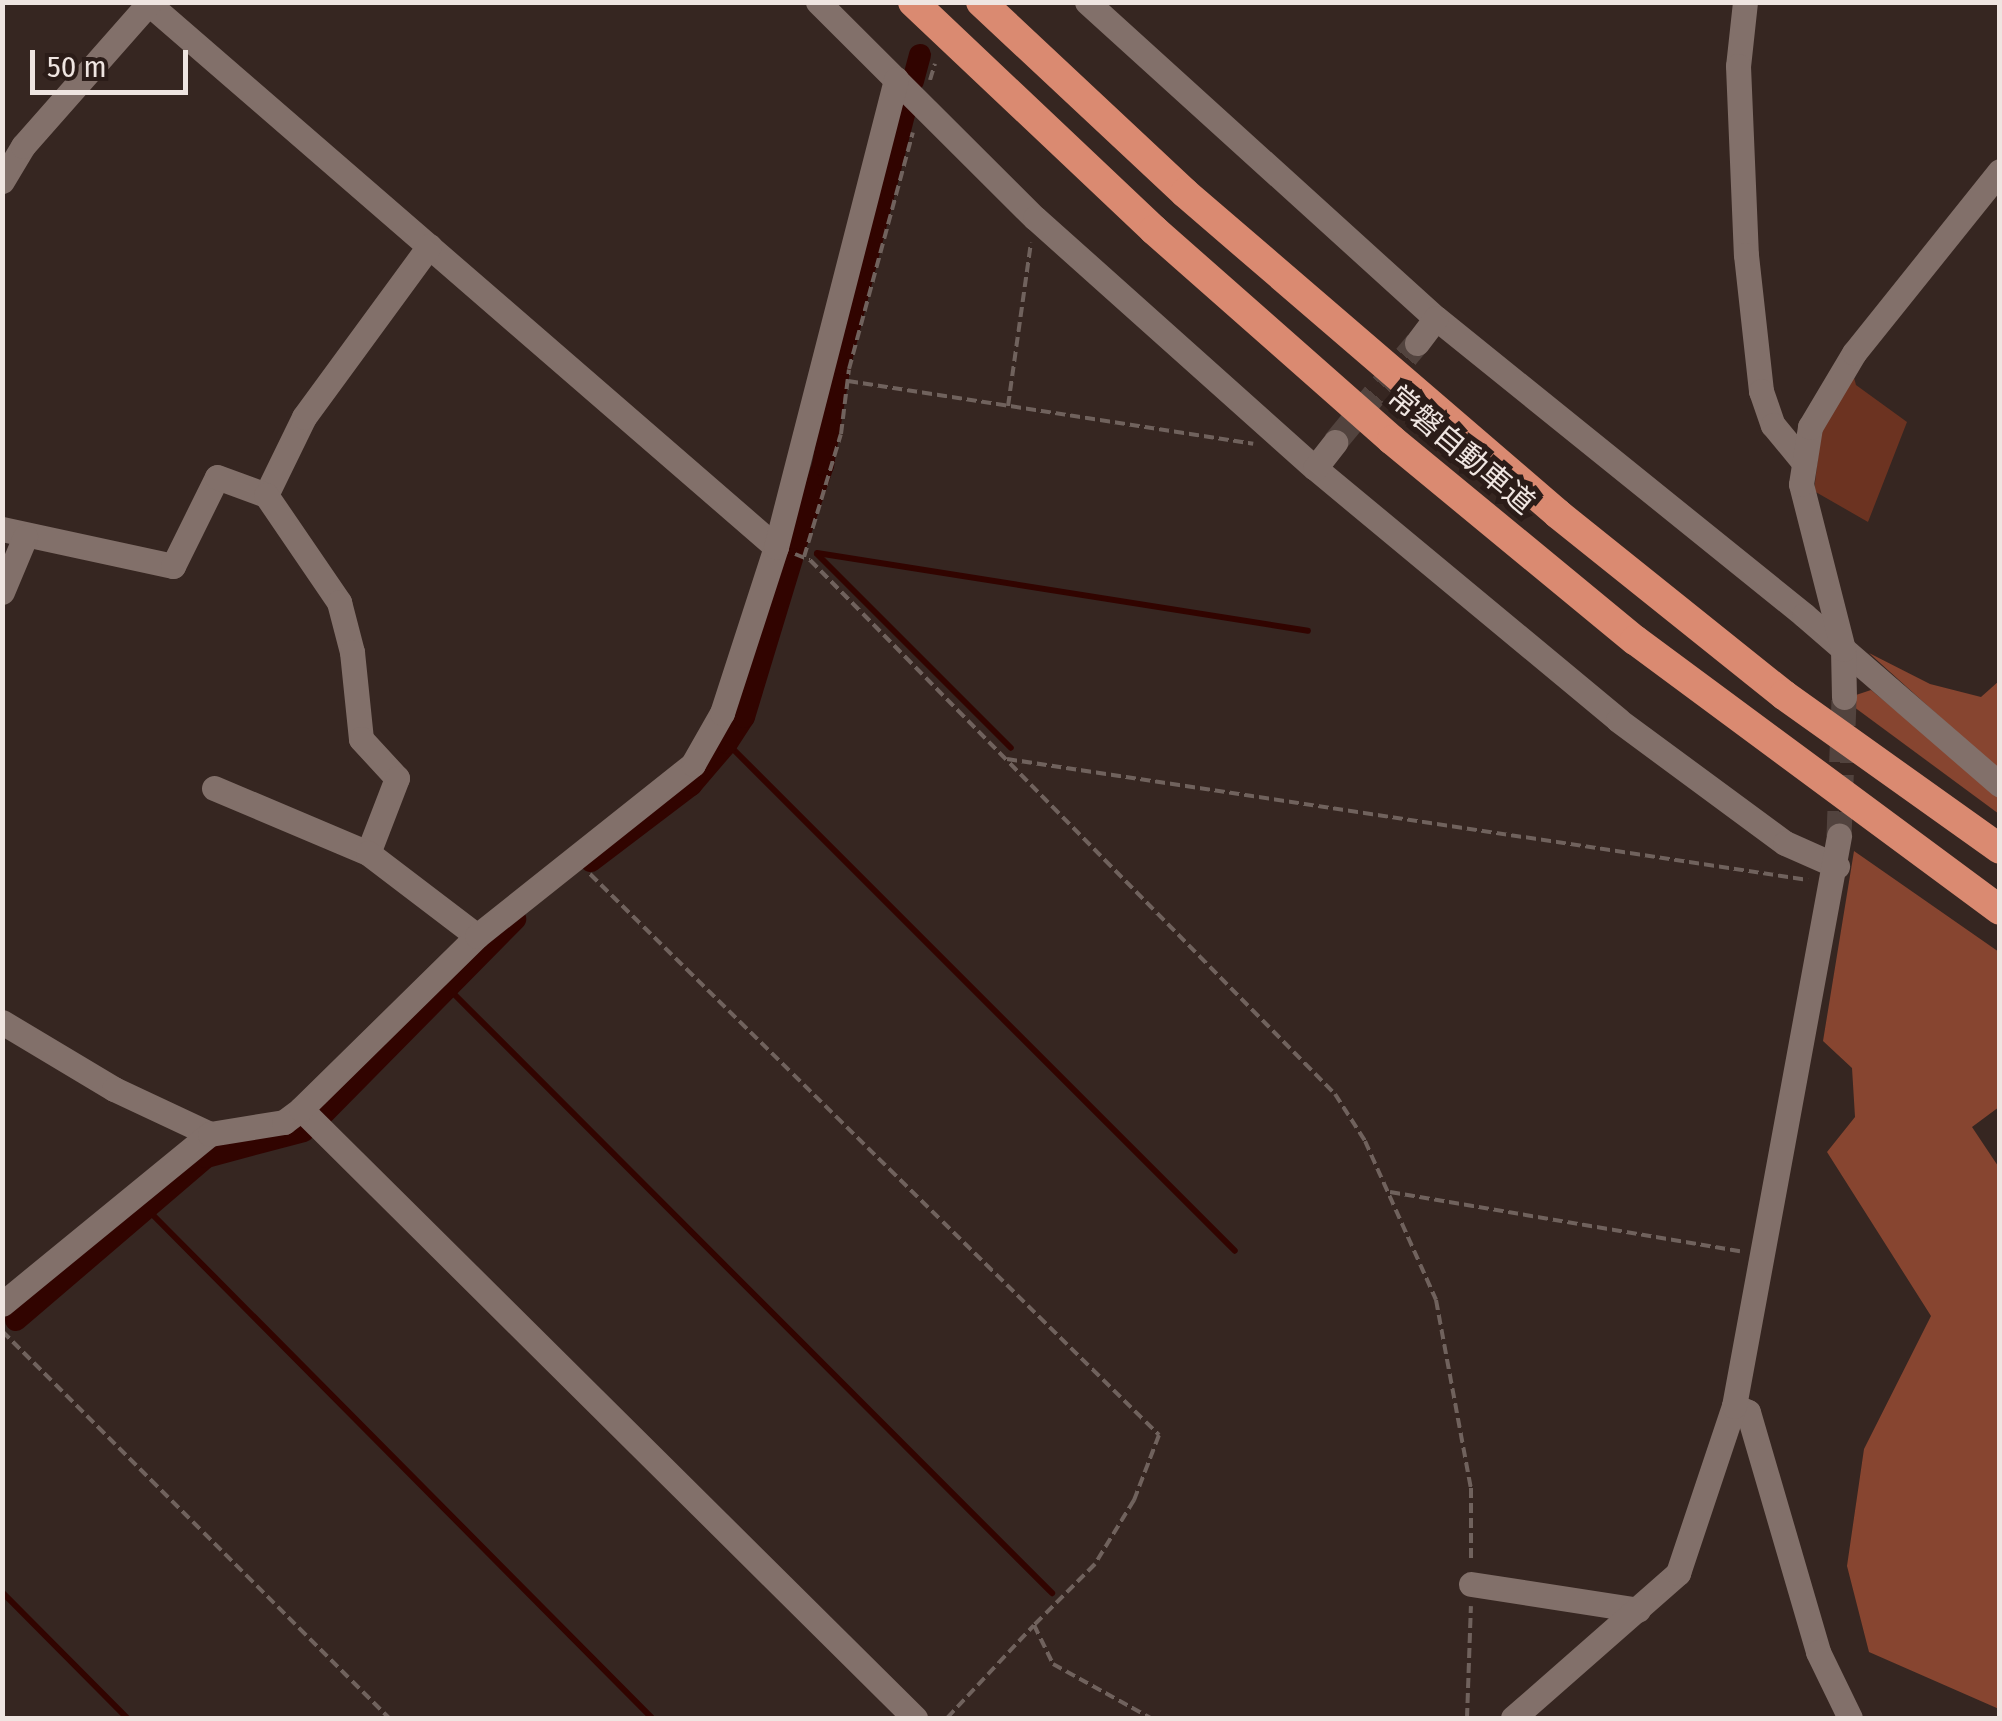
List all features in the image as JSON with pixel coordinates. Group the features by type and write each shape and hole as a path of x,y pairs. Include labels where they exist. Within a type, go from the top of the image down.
{"highway":[{"name":"常磐自動車道","path":"913,2 1154,230 1392,440 1650,652 2000,910"},
{"name":"常磐自動車道","path":"981,2 1185,193 1513,477 1769,683 2000,850"}],"street":[{"path":"818,2 1035,218 1314,468 1618,720 1785,843 1836,875"},
{"path":"1087,2 1436,318 1843,649 2000,785"},
{"path":"1745,2 1739,104 1761,391 1773,425 1802,460"},
{"path":"2,181 23,146 148,3 776,547"},
{"path":"2,1304 210,1134 284,1122 301,1110 477,936 693,764 722,713 776,547 896,79"},
{"path":"1844,698 1843,649 1804,507 1802,460 1823,399 1854,353 2000,170"},
{"path":"266,495 304,417 429,246"},
{"path":"1417,343 1436,318"},
{"path":"1314,468 1335,442"},
{"path":"2,592 14,533 172,566 217,477 266,495 339,602 352,652 361,739 397,778 368,852"},
{"path":"214,788 368,852 477,936"},
{"path":"1513,1718 1678,1573 1734,1406 1836,875 1839,836"},
{"path":"2,1022 114,1089 210,1134"},
{"path":"301,1110 914,1718"},
{"path":"1734,1406 1748,1412 1818,1652 1850,1718"},
{"path":"1471,1584 1638,1610"}],"path":[{"path":"804,557 841,434 848,381 922,102"},
{"path":"1008,406 1035,218"},
{"path":"848,381 1258,445"},
{"path":"776,547 804,557 1335,1094 1390,1192 1436,1300 1471,1488 1467,1718"},
{"path":"1007,759 1836,875"},
{"path":"574,858 1159,1435 1134,1500 1095,1564 947,1718"},
{"path":"1390,1192 1764,1255"},
{"path":"2,1332 389,1718"},
{"path":"1034,1625 1053,1664 1151,1718"}],"shaded area":[{"path":"1853,374 1856,385 1907,422 1868,522 1814,491 1822,423"},
{"path":"1869,653 1930,684 1981,697 1999,681 1999,770"},
{"path":"1871,690 1999,795 1999,814 1850,704 1853,696"},
{"path":"1854,851 1999,952 1999,1107 1972,1127 2000,1169 1999,1709 1869,1652 1847,1566 1864,1449 1931,1316 1827,1152 1855,1117 1852,1068 1823,1041"}],"waterway":[{"path":"913,81 920,55"},
{"path":"795,547 823,465 840,364 906,107"},
{"path":"817,553 1308,631"},
{"path":"817,554 1011,748"},
{"path":"591,861 691,785 727,743 744,717 792,559"},
{"path":"727,743 1235,1251"},
{"path":"325,1112 515,919"},
{"path":"446,986 1052,1593"},
{"path":"16,1320 206,1157 304,1131"},
{"path":"146,1208 652,1718"},
{"path":"2,1592 127,1718"}],"tunnel":[{"path":"1335,442 1417,343"},
{"path":"1839,836 1844,697"}]}
